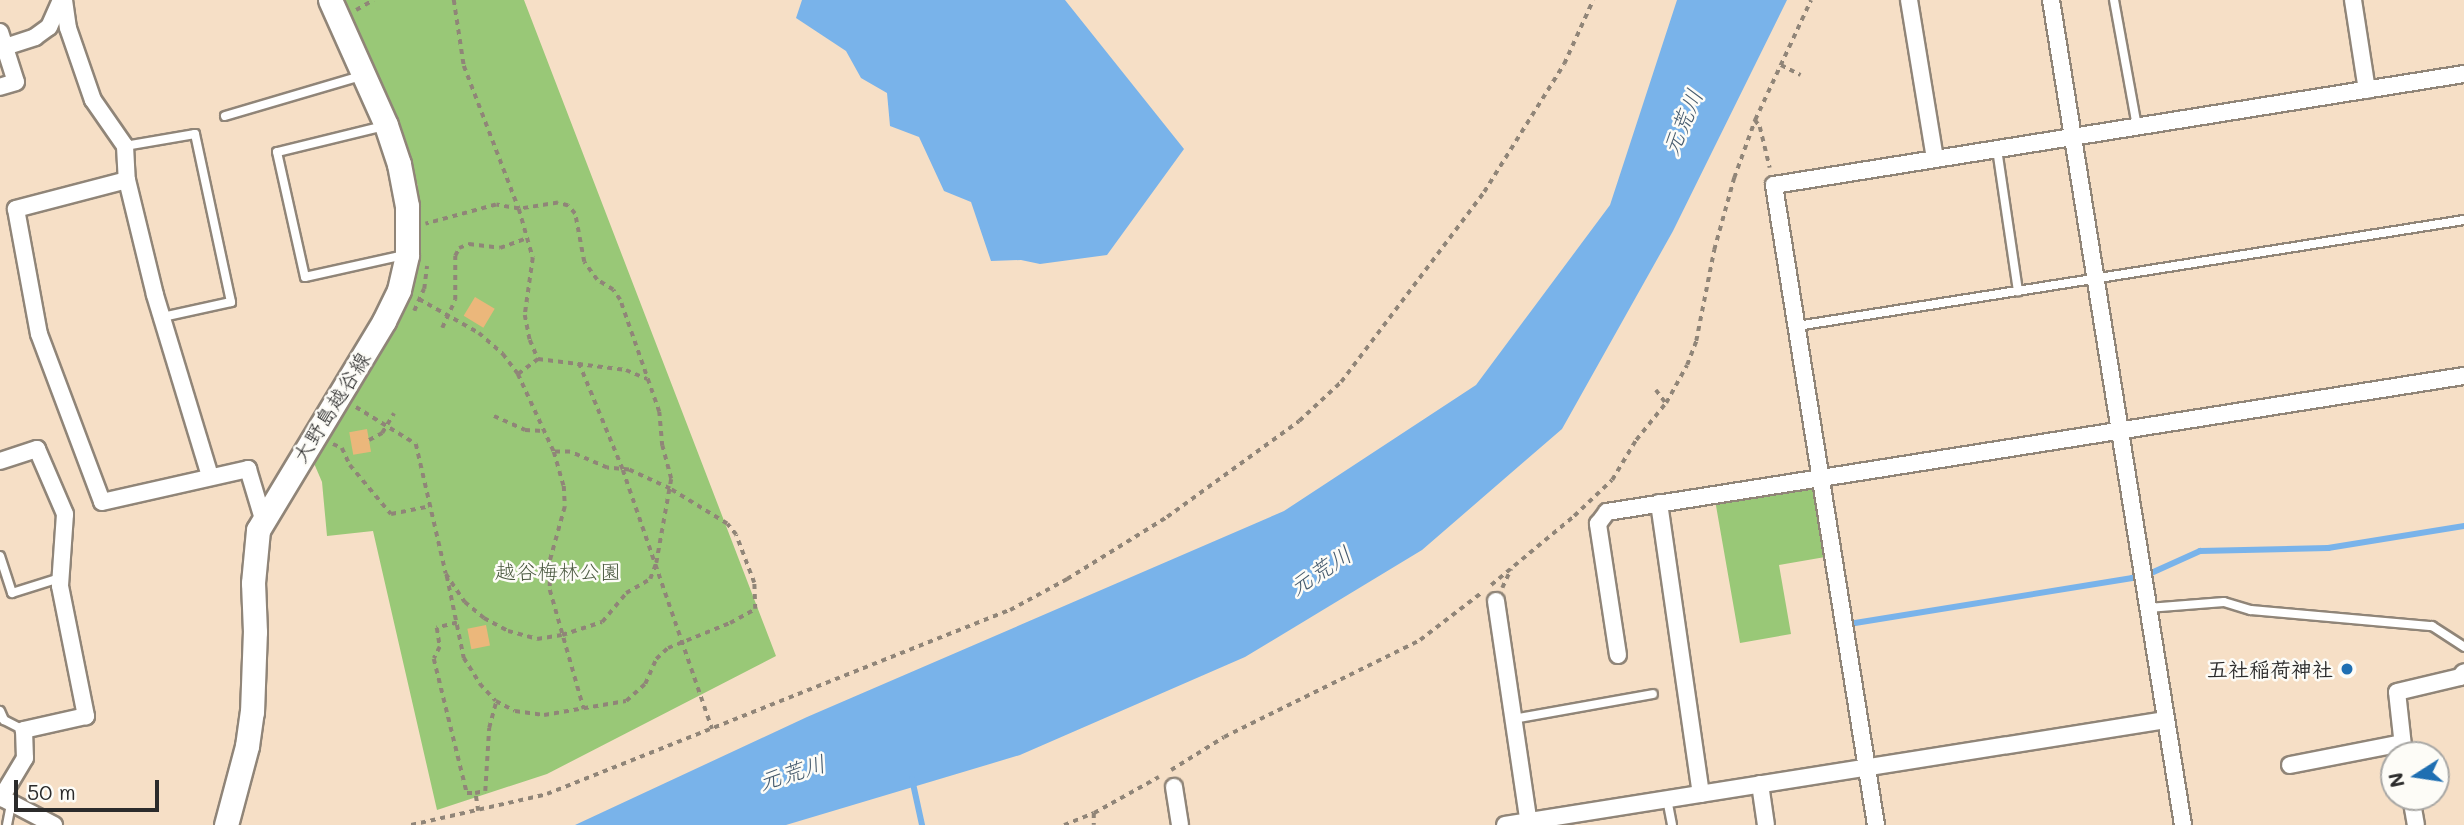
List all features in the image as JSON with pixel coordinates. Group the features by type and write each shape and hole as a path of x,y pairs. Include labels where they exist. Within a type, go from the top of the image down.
{"main road":[{"name":"大野島越谷線","path":"226,825 247,746 252,712 254,549 263,519 384,321 399,290 407,255 407,206 399,164 386,125 330,0"}],"street":[{"path":"0,87 16,82 2,39 35,37 49,27 63,0"},
{"path":"63,0 68,29 93,100 125,146 127,180 163,317 210,476"},
{"path":"1909,0 1934,159"},
{"path":"2051,0 2183,825"},
{"path":"2353,0 2367,90"},
{"path":"1876,825 1774,184 2464,74"},
{"path":"127,180 16,208 39,334 102,502 248,469 263,519"},
{"path":"1618,655 1598,524 1606,512 2464,376"},
{"path":"0,461 37,449 65,514 60,578 86,716 24,730 24,758 4,800 54,825"},
{"path":"1659,503 1701,794"},
{"path":"1496,601 1529,823"},
{"path":"2402,741 2397,692 2460,677 2464,672"},
{"path":"1505,825 2166,720"},
{"path":"2290,765 2380,752"},
{"path":"1760,784 1766,825"},
{"path":"1174,787 1180,825"}],"lane":[{"path":"2114,0 2137,127"},
{"path":"225,116 364,75"},
{"path":"386,125 276,152 305,277 407,255"},
{"path":"125,146 195,134 231,302 163,317"},
{"path":"1997,149 2018,290"},
{"path":"1797,326 2464,220"},
{"path":"0,556 12,593 60,578"},
{"path":"2148,608 2224,602 2251,610 2432,626 2464,647"},
{"path":"1513,719 1653,694"},
{"path":"0,711 4,720 24,730"},
{"path":"1667,799 1672,825"},
{"path":"4,800 7,825"}],"path":[{"path":"352,13 373,0"},
{"path":"454,0 457,35 468,78 528,238 533,267 525,315 530,340 538,359"},
{"path":"411,825 547,794 1010,610 1068,579 1167,517 1299,421 1341,382 1484,192 1564,64 1593,0"},
{"path":"1064,825 1094,813 1224,737 1420,640 1592,500 1612,480 1636,440 1666,403 1696,341 1714,250 1755,120 1811,0"},
{"path":"1781,65 1801,75"},
{"path":"1755,120 1760,127 1774,184"},
{"path":"426,224 496,205 519,209 558,203 568,206 575,214 584,262 620,300 659,412 670,489 656,563 650,579 618,600 611,615 602,622 562,635 537,639 508,631 484,618 465,602 446,574"},
{"path":"442,328 456,300 455,256 459,248 469,244 500,248 528,238"},
{"path":"419,299 479,333 503,354 517,374 554,452 564,486 565,507 550,561 550,590 583,709"},
{"path":"517,374 538,359 626,370 648,380"},
{"path":"579,363 624,470 712,729"},
{"path":"1656,390 1666,403"},
{"path":"354,405 416,444 464,658 480,684 496,701 515,711 544,715 626,701 645,684 656,659 668,648 755,609 756,598 736,535 727,524 670,489 624,470 607,468 570,452 554,452"},
{"path":"369,440 376,438 394,413"},
{"path":"494,416 525,430 544,431"},
{"path":"333,444 342,448 350,465 391,514 431,506"},
{"path":"457,623 437,628 440,647 435,659 467,793 485,791 489,728 496,701"},
{"path":"475,793 478,811"},
{"path":"1094,813 1094,825"}],"green space":[{"name":"越谷梅林公園","path":"341,0 524,0 776,656 547,774 437,810 373,531 327,536 322,482 313,461 407,298 418,259 418,186 378,79"},
{"path":"1819,482 1831,556 1779,565 1791,634 1740,643 1715,500"}],"water":[{"path":"802,0 1065,0 1184,149 1107,255 1040,264 1021,260 991,261 971,202 944,191 919,137 890,126 887,93 861,78 846,51 796,18"},
{"name":"元荒川","path":"1677,0 1787,0 1673,231 1562,429 1422,550 1245,657 1020,755 786,825 575,825 807,717 1284,511 1476,385 1610,205"}],"building":[{"path":"475,297 495,309 483,328 464,316"},
{"path":"367,429 371,452 353,455 349,432"},
{"path":"486,625 490,646 471,649 467,629"}],"waterway":[{"path":"1855,623 2132,578 2149,574 2200,551 2328,548 2464,526"},
{"path":"912,779 922,825"}],"place":[{"name":"五社稲荷神社","path":"2347,669"}]}
